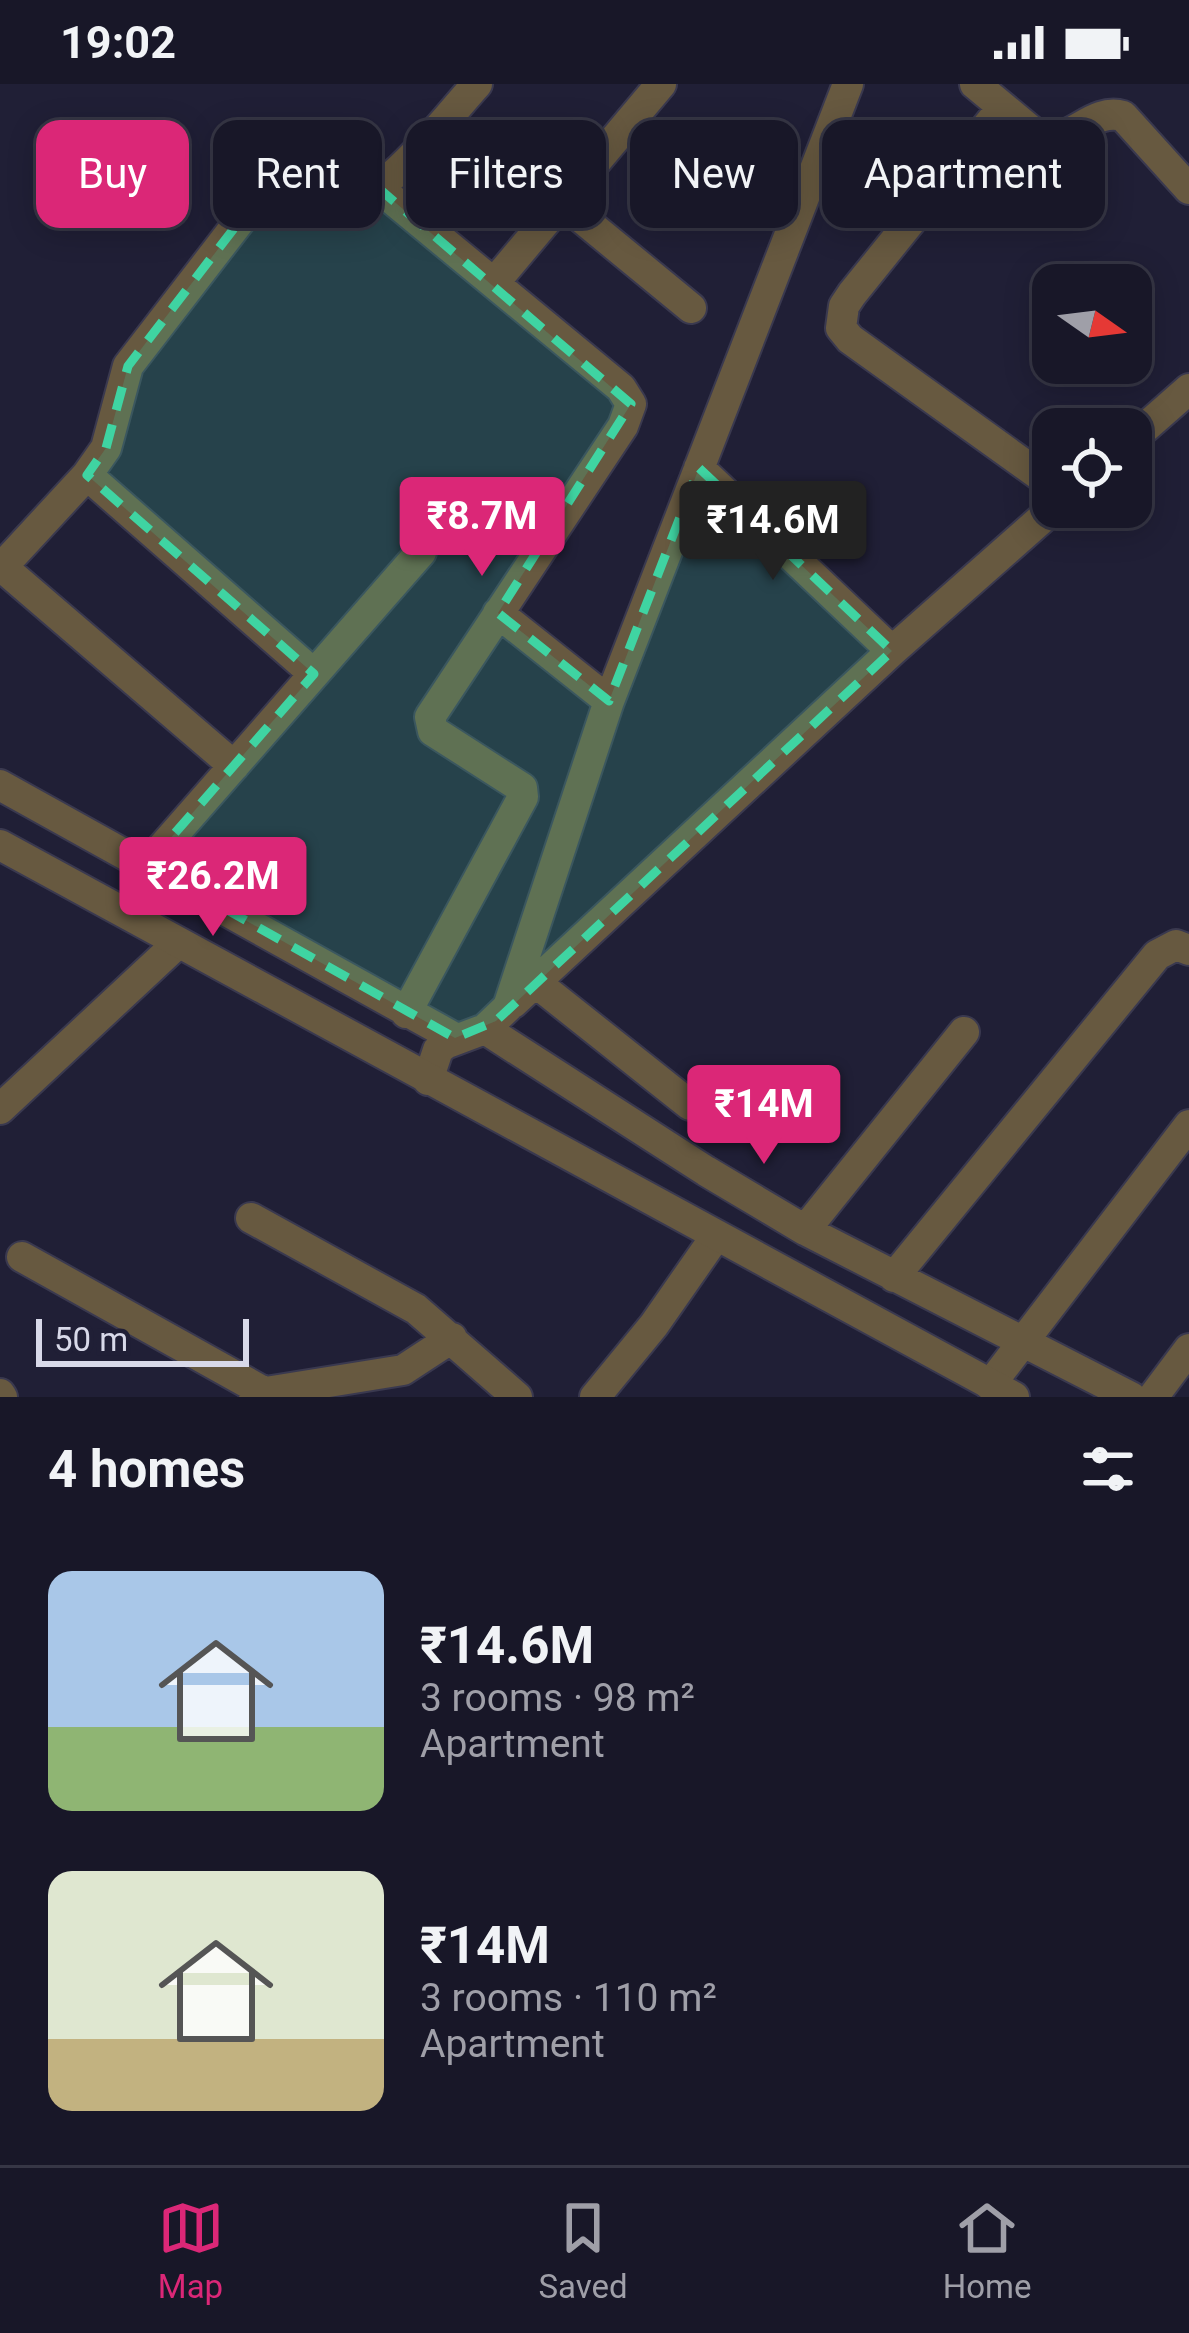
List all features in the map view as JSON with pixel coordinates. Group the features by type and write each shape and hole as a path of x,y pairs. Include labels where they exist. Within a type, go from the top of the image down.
{"street":[{"path":"508,1007 609,701 848,84"},
{"path":"975,84 1030,132 1050,140 1104,114 1123,116 1189,189"},
{"path":"382,182 398,171 472,86"},
{"path":"606,146 652,87"},
{"path":"1002,108 852,294 844,306 841,328 1032,470"},
{"path":"382,191 621,388 631,404 623,426 432,712 429,725 522,788 523,796 406,1013"},
{"path":"234,228 128,366 106,448 1,568 234,766"},
{"path":"494,283 540,228"},
{"path":"594,228 691,308"},
{"path":"1152,422 1189,389"},
{"path":"699,468 892,651"},
{"path":"87,475 314,674"},
{"path":"447,1054 536,982 1032,527"},
{"path":"147,865 421,552"},
{"path":"498,613 609,701"},
{"path":"0,785 406,1013 447,1054 716,1236 1008,1370 1131,1397"},
{"path":"0,845 178,943 447,1054 706,1171 894,1277 1008,1370"},
{"path":"0,1109 178,943"},
{"path":"894,1277 1157,955 1176,945 1189,950"},
{"path":"536,982 689,1106"},
{"path":"805,1230 964,1033"},
{"path":"1008,1370 1189,1125"},
{"path":"251,1218 416,1309 517,1397"},
{"path":"595,1397 654,1325 716,1236"},
{"path":"22,1257 258,1396 403,1370 452,1338"},
{"path":"1153,1397 1189,1349"}],"highlighted area":[{"path":"376,186 631,404 498,613 609,701 699,468 892,651 496,1021 455,1038 147,865 314,674 87,475 106,448 128,366 262,192 329,208"}]}
